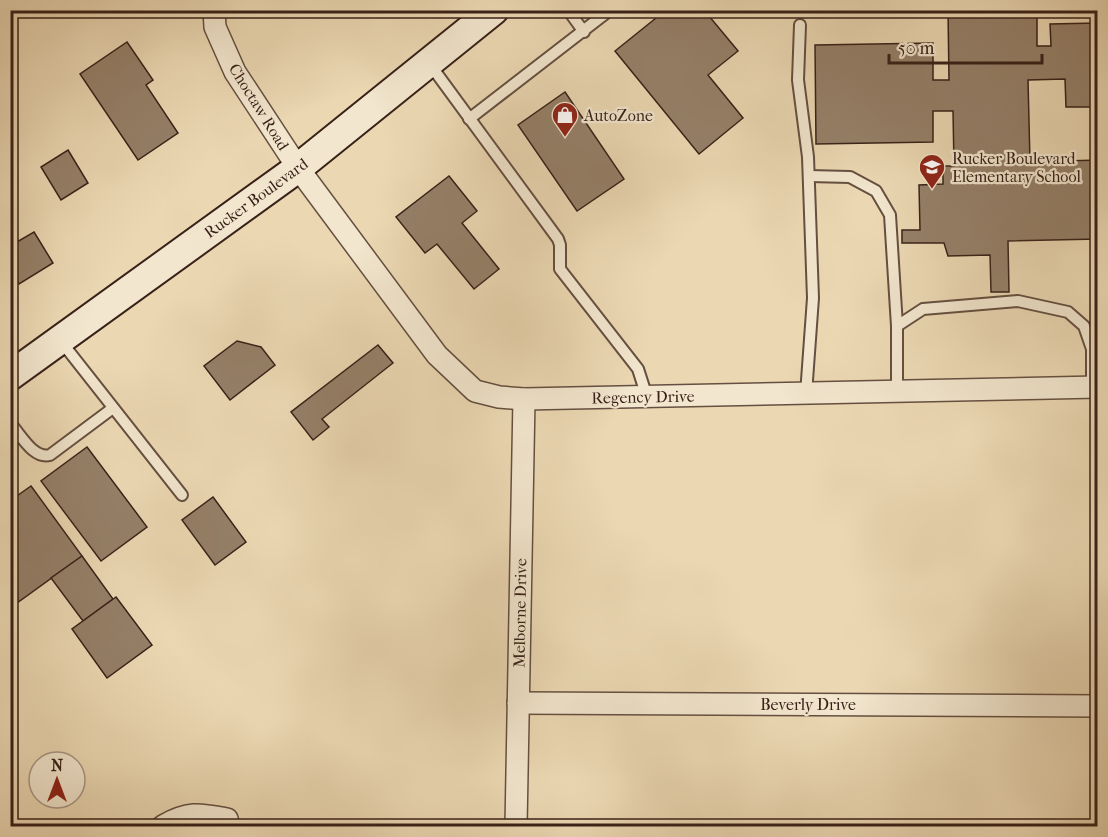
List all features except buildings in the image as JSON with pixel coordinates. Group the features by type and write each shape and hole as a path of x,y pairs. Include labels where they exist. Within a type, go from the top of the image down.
{"main road":[{"name":"Rucker Boulevard","path":"10,376 298,168 494,10"}],"street":[{"name":"Choctaw Road","path":"214,10 215,27 235,72 298,168"},
{"name":"Regency Drive","path":"298,168 437,355 475,391 499,397 524,399 1095,387"},
{"name":"Melborne Drive","path":"516,826 524,399"},
{"name":"Beverly Drive","path":"518,703 1098,706"},
{"path":"163,826 173,820 197,813 227,819 230,826"}],"lane":[{"path":"568,10 584,32"},
{"path":"470,119 584,32 609,10"},
{"path":"800,25 798,80 809,176 813,298 806,394"},
{"path":"429,63 558,239 560,269 638,369 647,397"},
{"path":"809,176 850,177 876,191 890,215 897,326 897,392"},
{"path":"897,326 923,309 935,308 1018,302 1068,312 1084,326 1092,349 1095,387"},
{"path":"60,340 182,495"},
{"path":"10,423 36,454 44,456 50,455 113,408"}],"place":[{"name":"AutoZone","path":"565,138"},
{"name":"Rucker Boulevard Elementary School","path":"932,190"}]}
